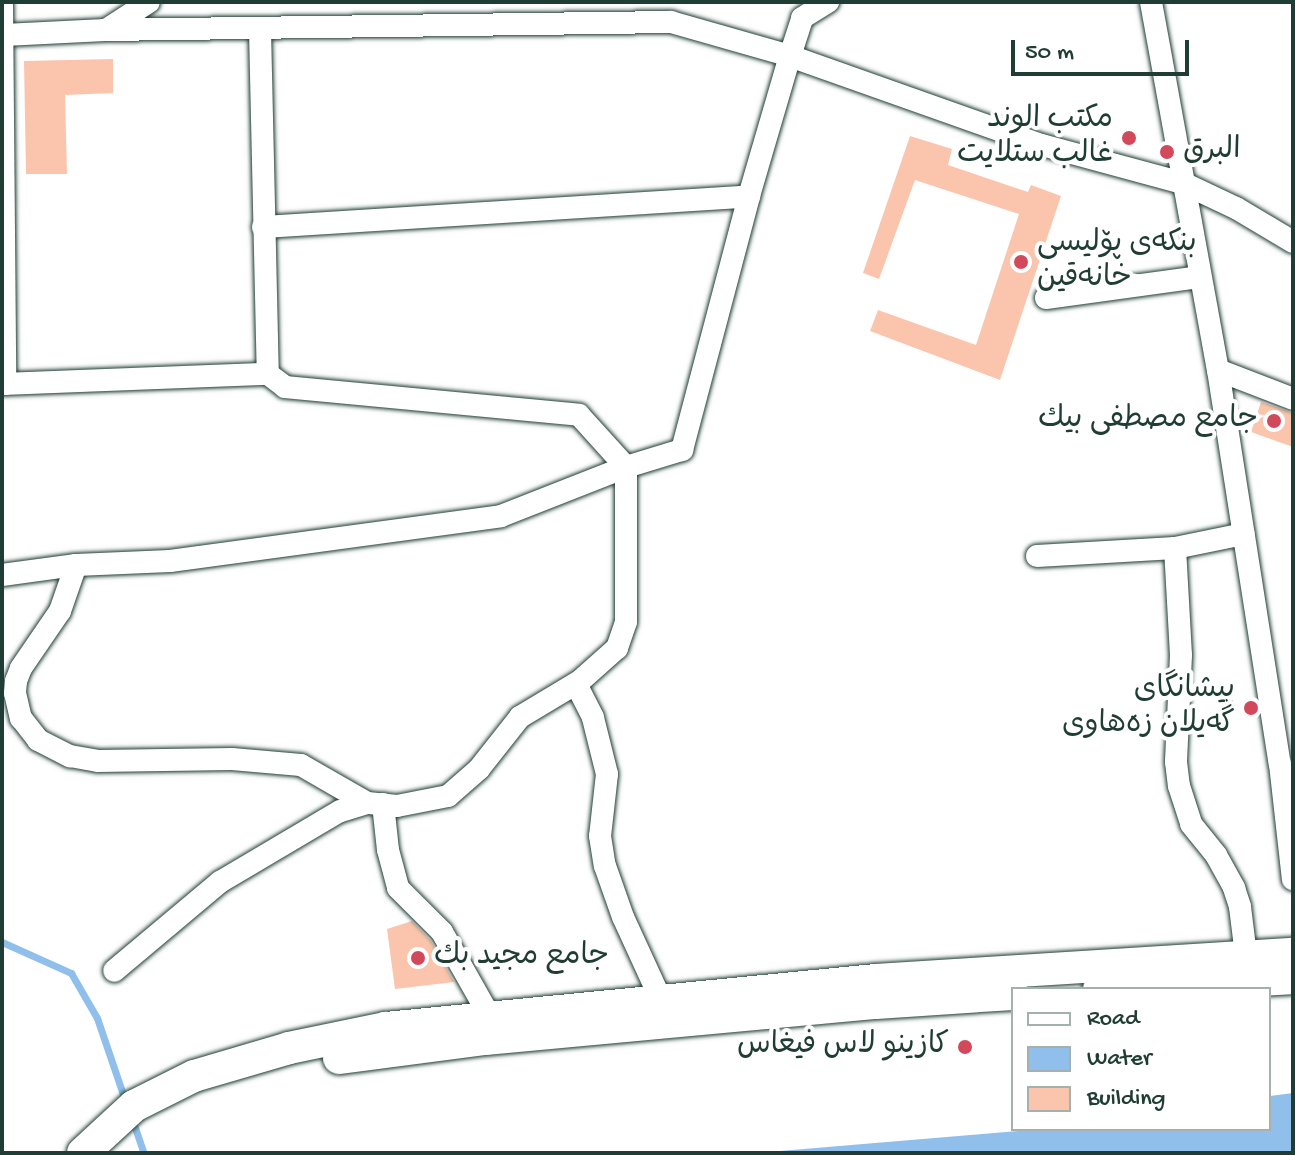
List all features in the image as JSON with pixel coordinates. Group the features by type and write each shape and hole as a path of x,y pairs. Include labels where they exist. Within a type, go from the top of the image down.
{"main road":[{"path":"1113,987 1247,968 1293,954"},
{"path":"83,1153 110,1140 194,1076 301,1045 386,1028 489,1015 876,980 1247,968 1293,978"},
{"path":"166,1100 202,1096 294,1068 389,1050 861,1004 1011,994"}],"street":[{"path":"105,30 149,2"},
{"path":"2,575 76,565 170,561 501,516 626,467 682,450 749,196 802,18 828,2"},
{"path":"1151,2 1218,370 1280,764 1293,879"},
{"path":"2,5 4,384 268,374 285,387 579,415 626,467 623,635 617,648 576,684 520,717 479,769 448,796 425,803 375,804 340,811 220,882 114,971"},
{"path":"4,35 105,30 671,22 790,56 994,130 1183,183 1236,208 1293,242"},
{"path":"260,30 268,374"},
{"path":"263,227 749,196"},
{"path":"1046,298 1199,277"},
{"path":"1218,370 1293,399"},
{"path":"1037,556 1175,548 1244,534"},
{"path":"1175,548 1181,655 1176,762 1179,786 1191,824 1216,855 1234,888 1247,968"},
{"path":"76,565 60,611 11,672 21,718 38,740 70,756 98,761 232,759 301,765 375,804 398,888 442,932 489,1015"},
{"path":"576,684 593,718 607,774 600,836 605,866 623,917 661,1000"}],"water":[{"path":"1293,1093 1293,1153 755,1153 1019,1131 1271,1131 1271,1096"}],"building":[{"path":"113,59 113,93 65,95 67,174 26,174 24,61"},
{"name":"بنکەی پۆلیسی خانەقین","path":"910,136 952,149 948,165 1028,192 1031,185 1061,196 1000,380 870,331 878,310 976,345 1019,214 915,180 879,279 863,273"},
{"name":"جامع مصطفى بيك","path":"1261,402 1293,413 1293,447 1251,432"},
{"name":"جامع مجيد بك","path":"412,921 431,941 454,982 395,989 387,929"}],"waterway":[{"path":"2,942 71,973 97,1018 126,1103"},
{"path":"132,1119 144,1153"}],"place":[{"name":"مكتب الوند غالب ستلايت","path":"1129,138"},
{"name":"البرق","path":"1167,152"},
{"name":"بنکەی پۆلیسی خانەقین","path":"1021,262"},
{"name":"جامع مصطفى بيك","path":"1274,421"},
{"name":"پیشانگای گەیلان زەهاوی","path":"1251,708"},
{"name":"جامع مجيد بك","path":"418,958"},
{"name":"كازينو لاس فيغاس","path":"965,1047"}]}
